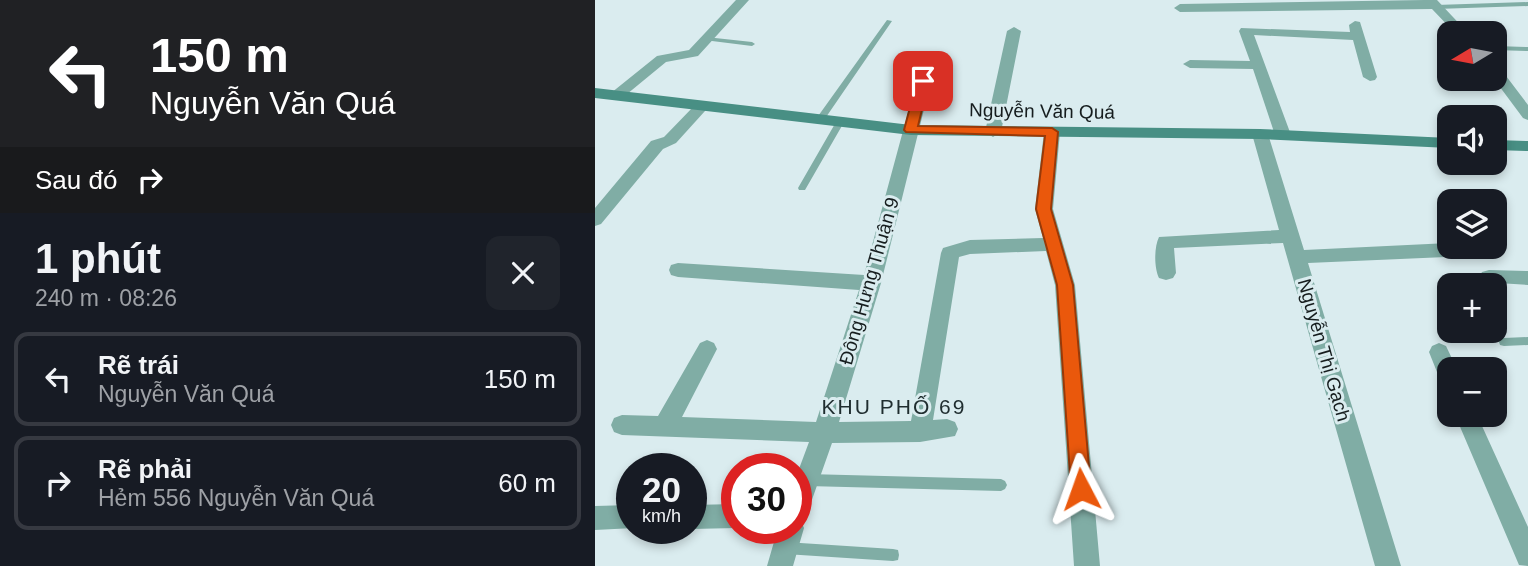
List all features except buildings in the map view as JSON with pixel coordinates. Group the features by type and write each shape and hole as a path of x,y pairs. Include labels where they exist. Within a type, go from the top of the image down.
{"main road":[{"name":"Nguyễn Văn Quá","path":"596,95 911,130 1260,134 1437,142"},
{"path":"1507,145 1528,146"}],"street":[{"path":"616,96 662,58 693,53 743,0"},
{"path":"1180,8 1433,4 1450,21"},
{"path":"1350,7 1370,77"},
{"path":"993,132 1014,30"},
{"path":"1283,135 1246,32 1359,36"},
{"name":"Đông Hưng Thuận 9","path":"812,464 871,283 930,57"},
{"path":"1190,64 1258,65"},
{"path":"1507,87 1528,115"},
{"path":"595,220 657,145 670,140 700,108"},
{"path":"1052,132 1044,209 1065,285 1087,566"},
{"name":"Nguyễn Thị Gạch","path":"1260,134 1388,566"},
{"path":"1166,273 1165,242 1290,236"},
{"path":"920,432 950,253 970,247 1052,244"},
{"path":"1296,257 1437,250"},
{"path":"678,270 871,283"},
{"path":"1507,277 1528,278"},
{"path":"664,426 707,349"},
{"path":"1439,352 1441,357"},
{"path":"622,425 824,433 920,432 947,429"},
{"path":"1472,427 1528,556"},
{"path":"595,518 616,517"}],"lane":[{"path":"1433,4 1528,4"},
{"path":"819,121 889,21"},
{"path":"706,39 752,44"},
{"path":"1507,48 1528,49"},
{"path":"802,188 839,124"},
{"path":"1507,342 1528,341"},
{"path":"812,480 1002,485"},
{"path":"785,548 893,555"}],"district":[{"name":"KHU PHỐ 69","path":"894,406"}],"route":[{"path":"923,81 911,130 1052,132 1044,209 1065,285 1081,489"}]}
